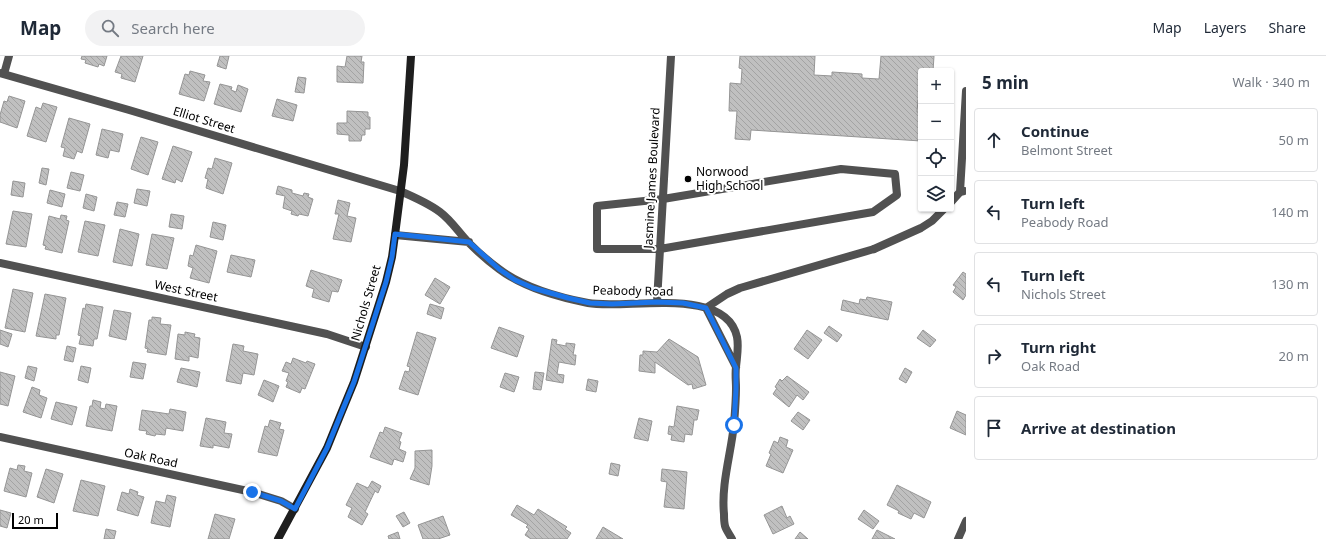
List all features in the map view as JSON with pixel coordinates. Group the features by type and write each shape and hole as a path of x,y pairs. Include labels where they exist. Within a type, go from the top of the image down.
{"main road":[{"name":"Nichols Street","path":"278,539 327,448 354,382 386,282 392,257 404,165 411,56"}],"street":[{"path":"2,74 9,56"},
{"name":"Jasmine James Boulevard","path":"657,302 671,56"},
{"name":"Elliot Street","path":"2,74 137,112 400,191"},
{"path":"954,199 963,191 966,91"},
{"path":"841,170 895,174 897,195 873,212 660,249 597,249 597,206 663,199 841,170"},
{"name":"Peabody Road","path":"400,191 425,202 441,212 469,242 499,269 515,280 533,288 590,303 683,303 717,311 725,316 737,335 738,353 734,425 723,498 725,526 732,539"},
{"path":"736,368 706,308 727,294 740,288 874,249 921,228 932,221 941,212"},
{"path":"395,234 469,242"},
{"name":"West Street","path":"0,263 327,334 366,347"},
{"name":"Oak Road","path":"0,437 252,492 281,501 295,509"},
{"path":"958,539 966,521"}],"building":[{"path":"82,56 107,56 104,66 99,64 98,67 85,63 86,60 81,59"},
{"path":"121,56 143,56 135,82 121,78 122,74 115,72"},
{"path":"220,56 229,56 226,69 217,66"},
{"path":"347,56 362,56 361,62 364,62 363,83 337,82 337,66 345,67"},
{"name":"Norwood High School","path":"740,56 815,56 814,75 832,76 832,72 862,74 862,78 879,79 881,56 934,56 933,68 918,68 918,141 751,130 750,140 735,139 737,111 729,111 730,83 741,84 742,69 739,68"},
{"path":"190,71 205,75 203,81 210,82 204,101 179,94 185,74 189,75"},
{"path":"298,77 306,78 304,93 295,92"},
{"path":"220,84 232,87 231,90 236,92 238,85 248,89 241,112 214,104"},
{"path":"9,96 25,101 17,128 0,122 0,115 4,101 7,102"},
{"path":"277,99 297,105 293,121 272,116"},
{"path":"43,103 57,107 46,142 27,136 36,107 41,109"},
{"path":"347,111 368,112 368,117 370,117 370,129 365,129 365,135 362,135 361,141 349,141 349,135 337,134 337,123 347,123"},
{"path":"69,118 90,124 82,153 77,151 74,159 63,156 65,148 61,147"},
{"path":"102,129 123,134 119,152 110,150 108,158 96,155"},
{"path":"141,137 158,142 148,175 131,169"},
{"path":"173,146 192,152 182,182 176,179 175,183 162,179"},
{"path":"215,158 232,163 223,194 206,188 208,179 205,178 208,168 212,169"},
{"path":"42,168 49,169 46,185 39,183"},
{"path":"71,172 84,175 80,191 67,188"},
{"path":"13,181 25,183 23,197 11,195"},
{"path":"278,186 292,190 292,193 303,196 304,193 309,194 308,197 313,199 308,216 291,214 292,211 283,208 285,196 276,194"},
{"path":"137,189 150,191 147,206 134,203"},
{"path":"50,190 65,194 62,207 47,203"},
{"path":"86,194 97,197 94,211 83,208"},
{"path":"338,200 350,203 347,216 356,218 351,242 333,239 339,214 335,214"},
{"path":"117,202 128,204 125,217 114,215"},
{"path":"13,211 32,214 26,247 6,244"},
{"path":"171,214 184,216 182,229 169,227"},
{"path":"61,215 67,216 66,220 69,221 62,253 45,249 46,246 43,245 49,216 60,219"},
{"path":"85,221 105,225 98,256 78,252"},
{"path":"213,222 226,225 223,240 210,237"},
{"path":"120,229 139,234 132,266 113,262"},
{"path":"152,234 174,238 167,269 146,265"},
{"path":"196,245 217,251 209,283 190,278 193,268 188,266 190,255 193,256"},
{"path":"231,255 255,260 251,277 227,272"},
{"path":"311,270 342,280 338,292 332,291 329,302 312,297 314,289 306,286"},
{"path":"963,272 966,274 966,295 963,300 953,292 956,287 953,285"},
{"path":"435,278 450,287 440,304 425,295"},
{"path":"13,289 33,293 25,332 5,328"},
{"path":"45,294 66,298 59,335 56,335 56,339 36,336"},
{"path":"867,297 892,302 888,320 841,310 843,300 859,304 860,299 866,300"},
{"path":"86,304 103,307 97,339 94,339 93,346 79,344 81,336 78,335 83,308 85,309"},
{"path":"430,304 444,308 441,319 427,314"},
{"path":"114,310 131,313 126,340 109,336"},
{"path":"152,317 161,318 160,324 171,325 166,355 147,352 148,349 145,348 149,320 152,320"},
{"path":"829,326 842,335 837,342 824,333"},
{"path":"499,327 524,336 517,357 491,348"},
{"path":"0,330 12,334 8,347 0,344"},
{"path":"807,330 822,340 808,359 794,349"},
{"path":"923,330 936,340 930,347 917,338"},
{"path":"185,332 195,334 194,337 200,338 198,358 189,356 189,361 175,359 178,334 185,335"},
{"path":"417,332 436,338 418,395 399,389 405,371 409,372 410,367 407,366"},
{"path":"552,339 557,340 556,344 566,346 566,343 575,344 573,355 576,355 575,365 559,362 557,374 564,375 563,383 546,380"},
{"path":"669,339 698,357 706,385 693,389 692,384 688,385 655,362 655,373 639,371 640,355 643,355 643,351 657,352"},
{"path":"233,344 244,346 243,351 258,354 254,375 243,373 241,384 226,381"},
{"path":"67,346 76,348 73,362 64,360"},
{"path":"293,358 306,363 307,361 315,364 305,389 302,388 300,393 286,387 288,382 286,381 289,373 282,371 286,362 291,364"},
{"path":"133,362 146,364 143,379 130,377"},
{"path":"28,366 37,368 34,381 25,378"},
{"path":"81,366 91,368 88,383 78,380"},
{"path":"181,368 200,372 197,387 177,382"},
{"path":"905,368 912,372 906,383 899,379"},
{"path":"0,372 15,376 8,406 0,404"},
{"path":"535,372 544,373 541,390 533,389"},
{"path":"505,373 519,377 514,392 500,387"},
{"path":"787,376 809,392 803,400 797,395 789,407 773,394 780,379 782,381"},
{"path":"588,379 598,381 596,392 586,390"},
{"path":"264,380 279,386 273,402 258,395"},
{"path":"32,387 40,390 39,395 47,398 41,418 23,412"},
{"path":"93,400 101,402 100,408 105,409 106,404 117,406 112,431 86,426 90,406 92,406"},
{"path":"56,402 77,407 72,425 51,419"},
{"path":"677,406 699,410 697,420 694,420 692,435 685,434 684,442 671,440 672,435 668,434 669,426 674,427"},
{"path":"170,409 186,412 183,431 166,428 165,435 156,434 155,436 146,434 147,431 139,430 142,410 169,414"},
{"path":"957,411 966,415 966,435 950,428"},
{"path":"798,412 810,420 803,430 791,421"},
{"path":"206,418 226,422 224,433 232,434 229,448 213,445 213,448 200,446"},
{"path":"639,418 652,421 648,441 634,438"},
{"path":"270,420 281,423 279,429 284,430 277,456 258,452 265,426 268,427"},
{"path":"385,427 402,433 399,441 401,442 399,449 406,452 403,462 394,459 392,465 370,457 380,432 383,433"},
{"path":"780,437 788,440 786,447 793,450 783,473 766,466 774,441 778,443"},
{"path":"432,450 432,466 429,485 410,479 415,468 415,451"},
{"path":"611,463 620,465 618,476 609,474"},
{"path":"18,465 25,466 24,471 32,473 26,497 4,491 10,468 17,470"},
{"path":"46,469 63,474 54,503 37,497"},
{"path":"662,469 687,472 684,509 664,507 667,482 661,481"},
{"path":"81,480 105,486 98,516 73,511"},
{"path":"372,481 381,486 378,493 375,491 365,512 368,514 362,525 348,517 352,508 346,505 357,483 368,488"},
{"path":"897,485 931,502 924,518 914,513 911,519 898,513 899,511 887,505"},
{"path":"130,489 138,492 137,495 144,497 138,516 117,510 122,492 129,494"},
{"path":"167,495 176,497 170,527 151,523 156,501 165,503"},
{"path":"517,505 534,515 538,509 567,527 565,529 571,533 567,539 531,539 525,535 529,529 526,527 528,525 511,515"},
{"path":"782,506 787,518 790,516 794,524 773,534 764,515"},
{"path":"0,510 11,513 7,528 0,526"},
{"path":"864,510 879,521 873,529 858,519"},
{"path":"404,512 410,523 403,527 396,516"},
{"path":"215,514 235,519 229,539 208,539"},
{"path":"443,516 450,535 438,539 423,539 418,525"},
{"path":"603,527 623,539 596,539"},
{"path":"106,529 116,531 114,539 104,539"},
{"path":"877,530 895,539 872,539"},
{"path":"398,532 400,539 389,539 388,536"},
{"path":"800,532 808,539 795,539"}],"place":[{"name":"Norwood High School","path":"688,179"}],"route":[{"path":"252,492 281,501 295,509 327,448 354,382 386,282 392,257 395,234 469,242 499,269 515,280 533,288 568,298 590,303 683,303 706,308 736,368 734,425"}]}
